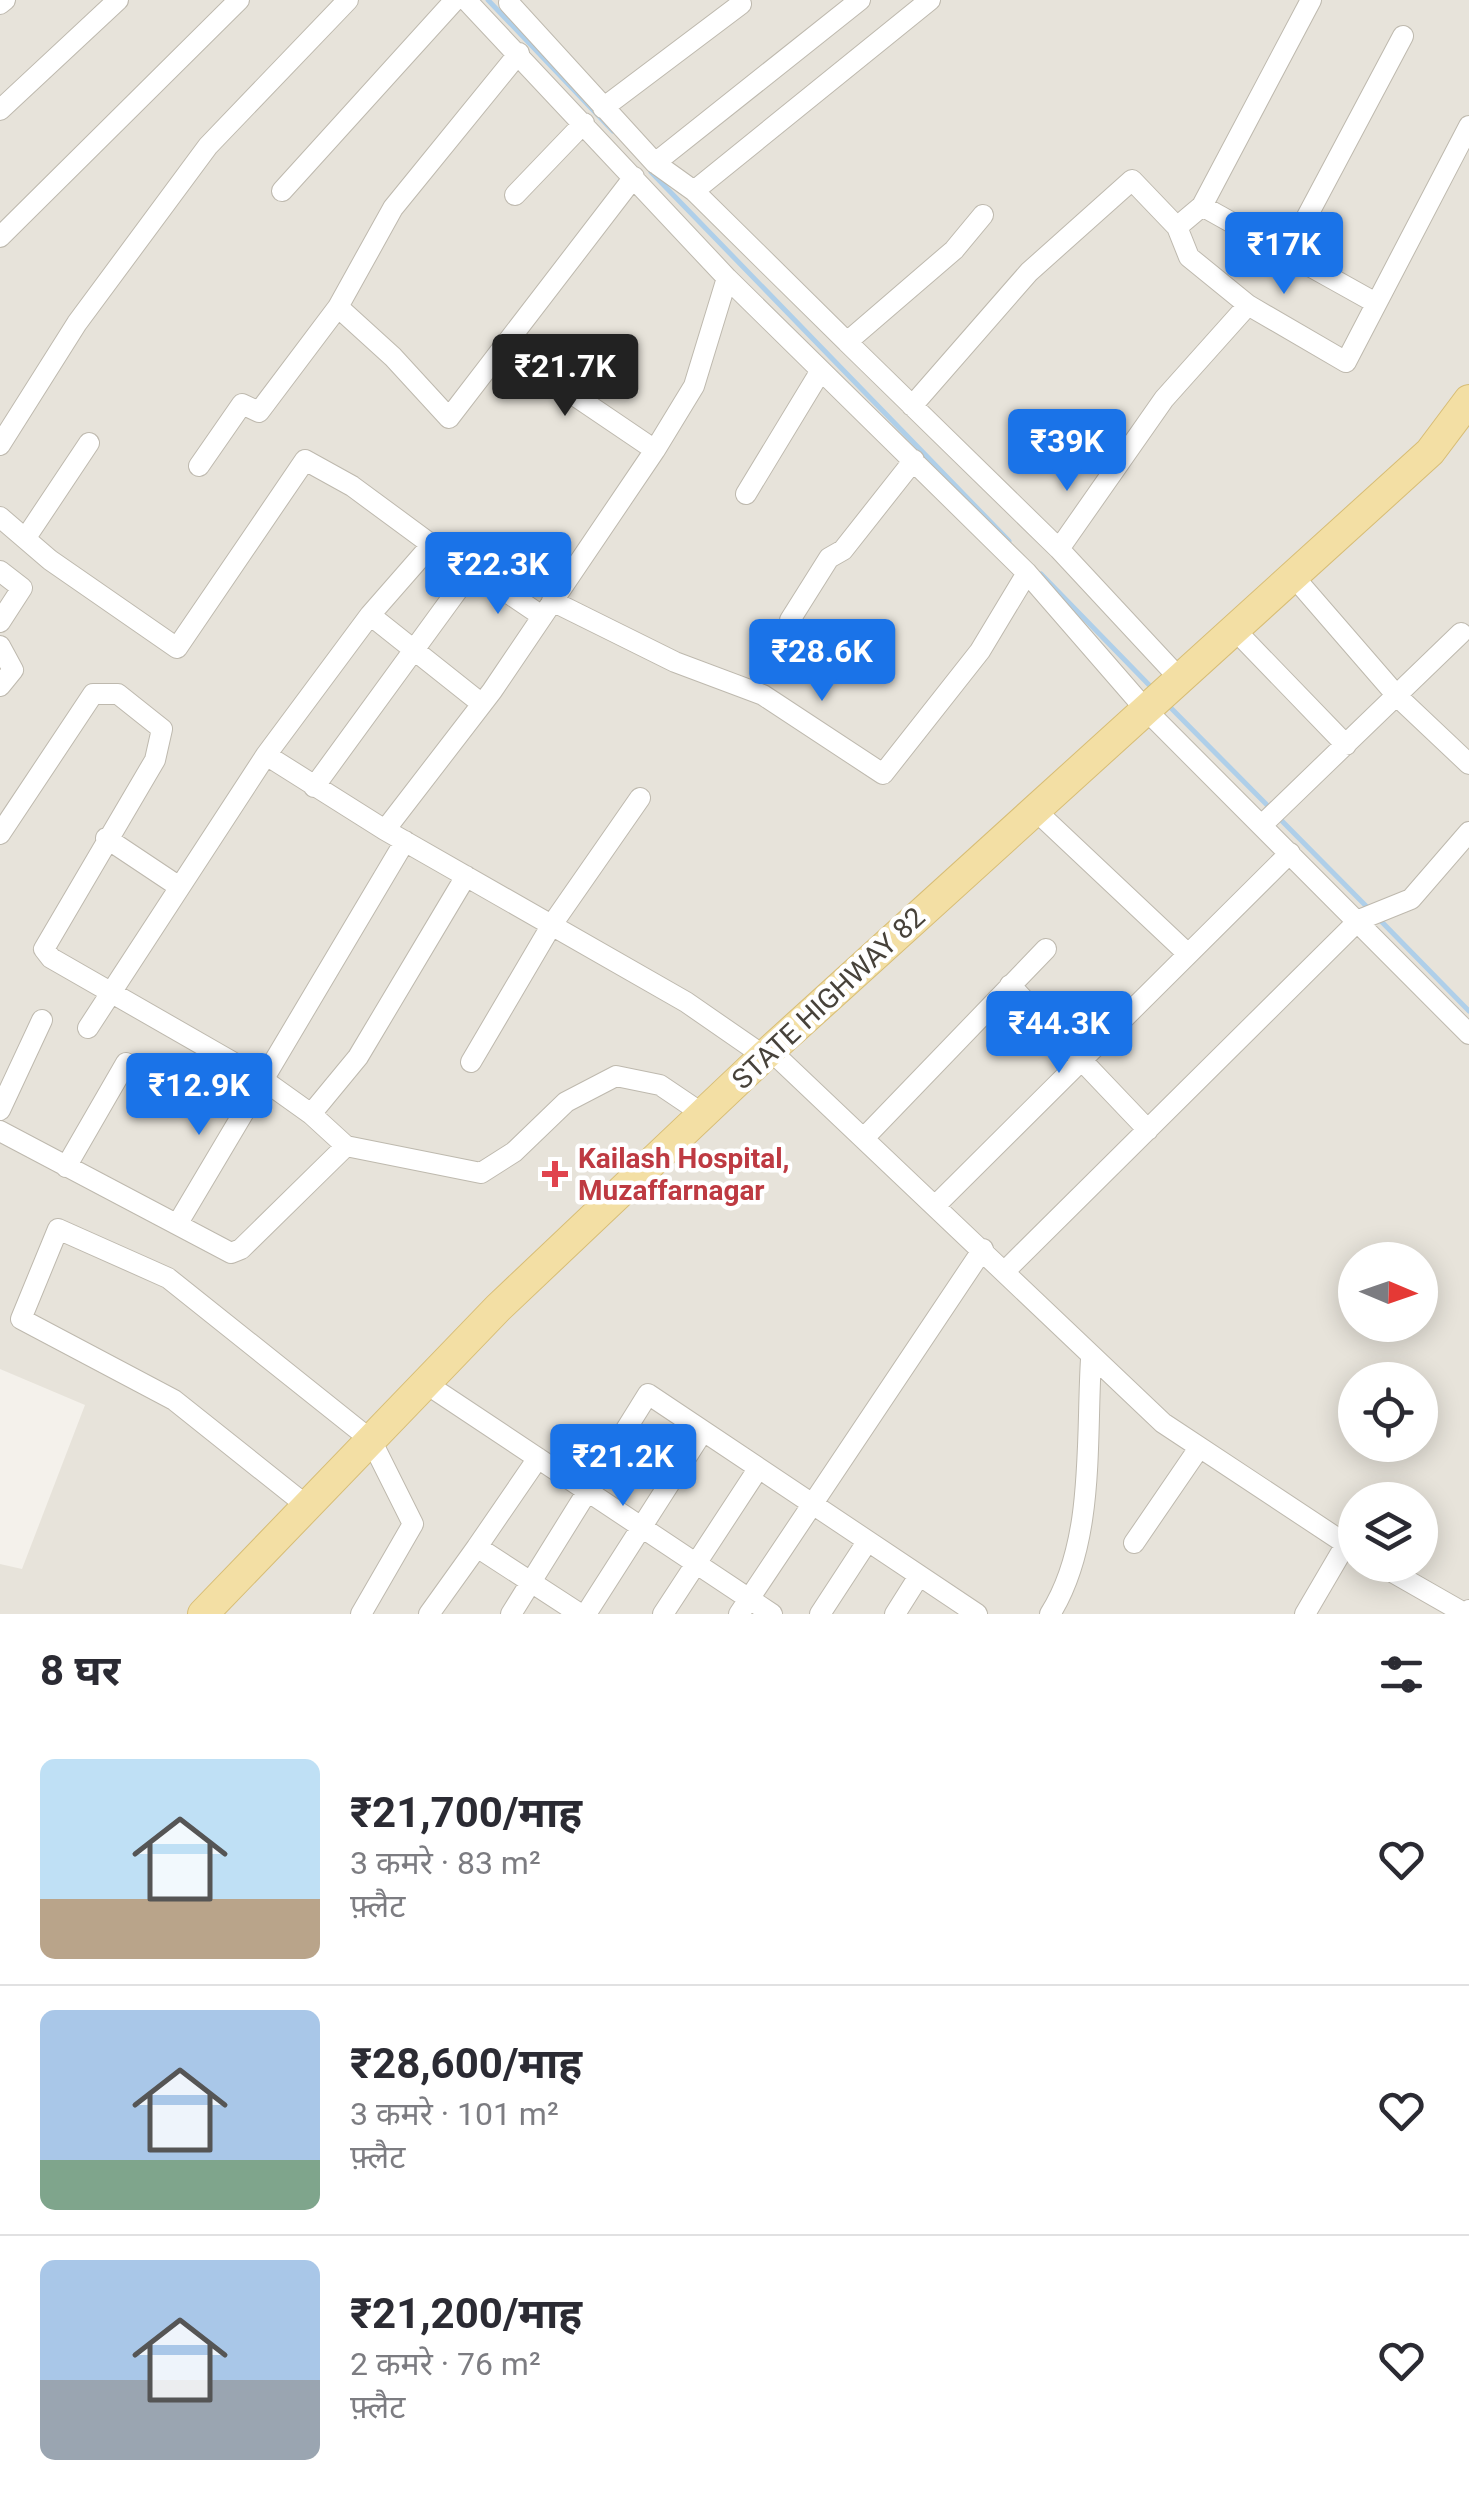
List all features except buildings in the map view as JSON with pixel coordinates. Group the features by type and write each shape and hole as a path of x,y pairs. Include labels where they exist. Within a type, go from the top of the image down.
{"main road":[{"name":"STATE HIGHWAY 82","path":"203,1614 498,1308 767,1053 1430,452 1469,400"}],"street":[{"path":"0,110 118,0"},
{"path":"0,237 239,0"},
{"path":"0,445 77,323 208,146 348,0"},
{"path":"282,191 455,0"},
{"path":"466,0 502,10 655,163 694,191 1059,549 1162,696"},
{"path":"655,163 860,0"},
{"path":"694,191 930,0"},
{"path":"1176,227 1202,206 1311,0"},
{"path":"603,108 741,4"},
{"path":"502,10 518,53 727,278 1027,573 1162,696 1270,817 1290,854 1369,917 1469,1034"},
{"path":"1286,256 1402,36"},
{"path":"199,466 242,404 259,412 338,307 394,208 518,53"},
{"path":"515,195 584,123"},
{"path":"912,406 1029,272 1132,180 1176,227 1189,256 1248,306 1346,362 1469,126"},
{"path":"338,307 393,357 449,418 634,177"},
{"path":"1202,206 1374,302"},
{"path":"847,342 954,250 983,215"},
{"path":"386,830 482,704 655,450 694,386 727,278"},
{"path":"1059,549 1164,399 1248,306"},
{"path":"503,347 655,450"},
{"path":"746,494 820,372"},
{"path":"27,536 89,443"},
{"path":"0,517 27,536 50,560 176,648 305,460 352,486 470,573 480,574 547,608 675,662 764,695 883,774 980,651 1027,573"},
{"path":"790,620 829,558 843,550 914,460"},
{"path":"88,1028 266,755 370,615 434,543"},
{"path":"0,571 22,588 0,622"},
{"path":"314,786 470,573"},
{"path":"1294,577 1398,697 1469,764"},
{"path":"370,615 482,704"},
{"path":"1235,630 1346,745"},
{"path":"1270,817 1461,633"},
{"path":"0,646 13,670 0,686"},
{"path":"0,834 93,694 118,694 162,728 155,760 44,949 76,972 112,989 262,1079 311,1114 346,1146 481,1173 514,1152 566,1102 616,1076 660,1086 703,1114"},
{"path":"266,755 386,830 686,1002 767,1053 983,1248 1091,1359 1162,1423 1338,1539"},
{"path":"471,1062 551,926 640,798"},
{"path":"1035,810 1188,954"},
{"path":"1005,1271 1369,917 1412,899 1469,832"},
{"path":"106,838 178,886"},
{"path":"178,1222 405,841"},
{"path":"936,1205 1290,854"},
{"path":"311,1114 358,1057 466,876"},
{"path":"864,1138 1046,949"},
{"path":"1010,985 1148,1130"},
{"path":"0,1110 42,1020"},
{"path":"66,1167 126,1063"},
{"path":"0,1131 231,1253 241,1249 346,1146"},
{"path":"307,1506 174,1400 21,1319 58,1229 168,1278 370,1440 413,1524 367,1612"},
{"path":"744,1606 983,1248"},
{"path":"1050,1614 1070,1578 1080,1528 1091,1359"},
{"path":"426,1383 696,1564 744,1606 772,1614"},
{"path":"512,1614 648,1394 974,1613"},
{"path":"477,1547 583,1614 703,1431"},
{"path":"1134,1543 1200,1448"},
{"path":"429,1614 538,1458"},
{"path":"663,1614 758,1469"},
{"path":"820,1614 868,1542"},
{"path":"1305,1614 1338,1565"},
{"path":"895,1614 919,1576"},
{"path":"1410,1582 1464,1613 1469,1610"}],"shaded area":[{"path":"0,0 1469,0 1469,1614 0,1614 0,1564 22,1569 85,1405 0,1369"}],"waterway":[{"path":"488,0 613,131"},
{"path":"651,172 1009,541"},
{"path":"1041,574 1152,688"},
{"path":"1166,703 1271,809"},
{"path":"1278,817 1369,909"},
{"path":"1377,917 1469,1011"}],"place":[{"name":"Kailash Hospital, Muzaffarnagar","path":"555,1174"}]}
